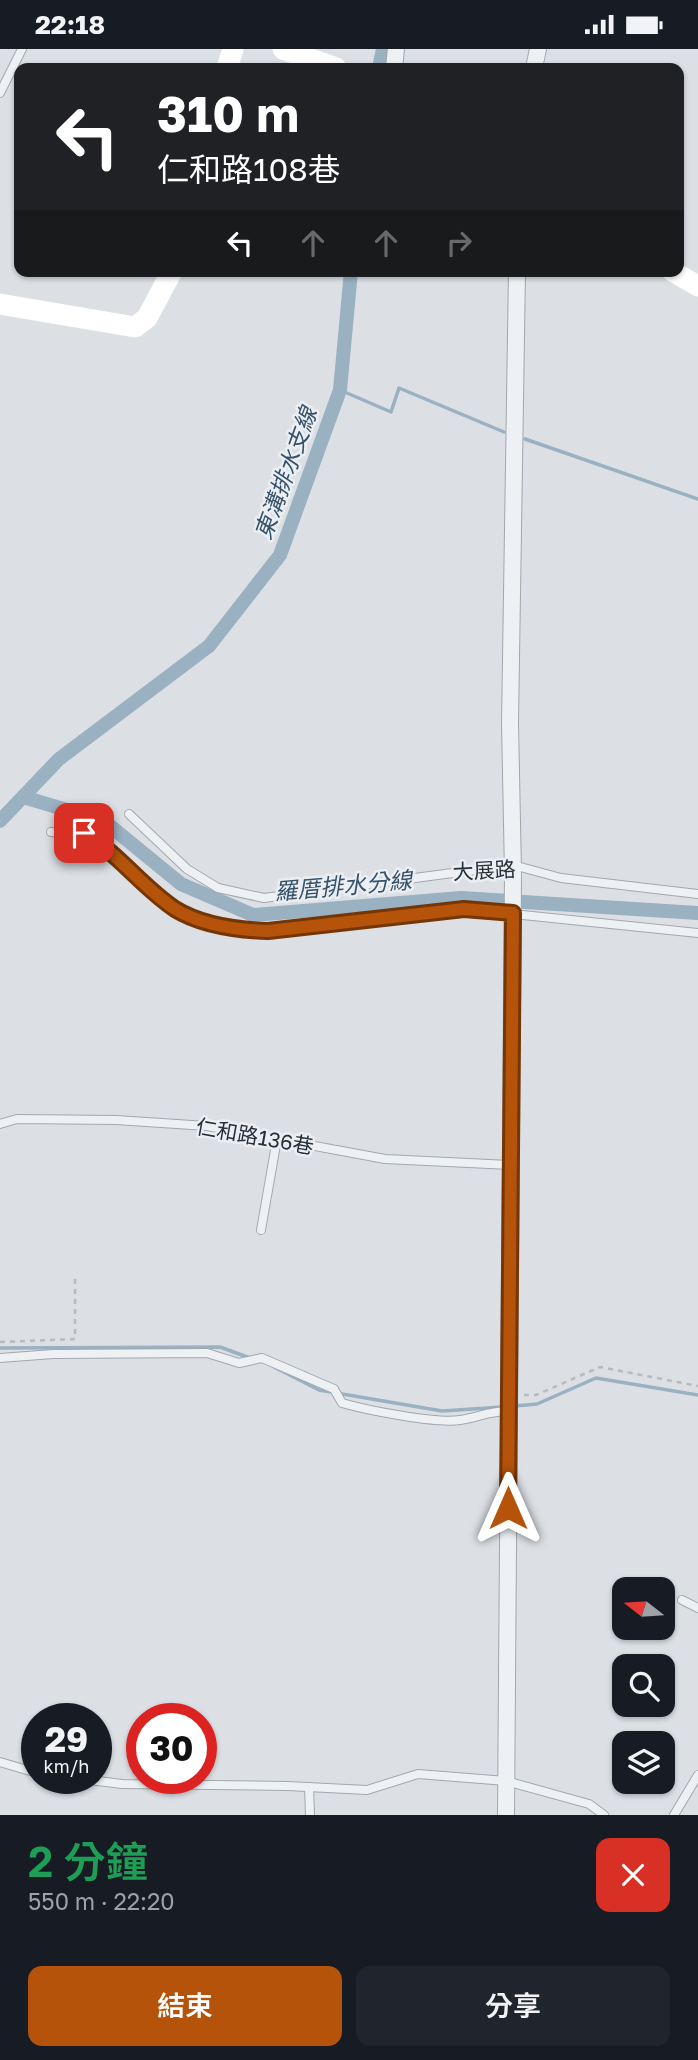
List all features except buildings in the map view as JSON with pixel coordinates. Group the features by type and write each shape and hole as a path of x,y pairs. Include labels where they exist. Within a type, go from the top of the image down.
{"street":[{"path":"284,49 322,63"},
{"path":"0,304 135,327 147,318 169,277"},
{"path":"506,1815 513,913 510,723 517,277"},
{"path":"682,277 698,286"}],"lane":[{"path":"0,93 14,65"},
{"name":"大展路","path":"130,814 187,869 218,888 264,898 513,869 561,878 698,894"},
{"path":"51,832 84,833 107,847 175,909 206,922 250,931 464,909 698,933"},
{"name":"仁和路136巷","path":"0,1124 17,1119 116,1120 207,1126 385,1159 510,1165"},
{"path":"261,1230 277,1139"},
{"path":"0,1358 53,1354 207,1353 239,1363 262,1358 334,1389 342,1403 370,1412 458,1421 509,1403"},
{"path":"682,1600 698,1608"},
{"path":"0,1762 21,1768"},
{"path":"112,1783 367,1790 418,1774 506,1781 589,1804 604,1815"},
{"path":"674,1815 698,1775"},
{"path":"309,1787 310,1815"}],"path":[{"path":"0,1342 75,1339 75,1276"},
{"path":"509,1403 536,1395 600,1367 698,1386"}],"waterway":[{"name":"東溝排水支線","path":"380,63 383,49"},
{"name":"東溝排水支線","path":"0,821 59,759 209,646 280,555 340,390 350,277"},
{"path":"340,390 391,412 399,388 504,432"},
{"path":"525,439 698,499"},
{"name":"羅厝排水分線","path":"23,797 104,821 181,884 253,915 461,898 698,913"},
{"path":"0,1348 220,1347 250,1358"},
{"path":"274,1367 319,1390 442,1411 503,1407"},
{"path":"515,1406 537,1404 596,1378 698,1395"}],"route":[{"path":"84,833 107,847 175,909 206,922 250,931 464,909 513,913 508,1508"}]}
